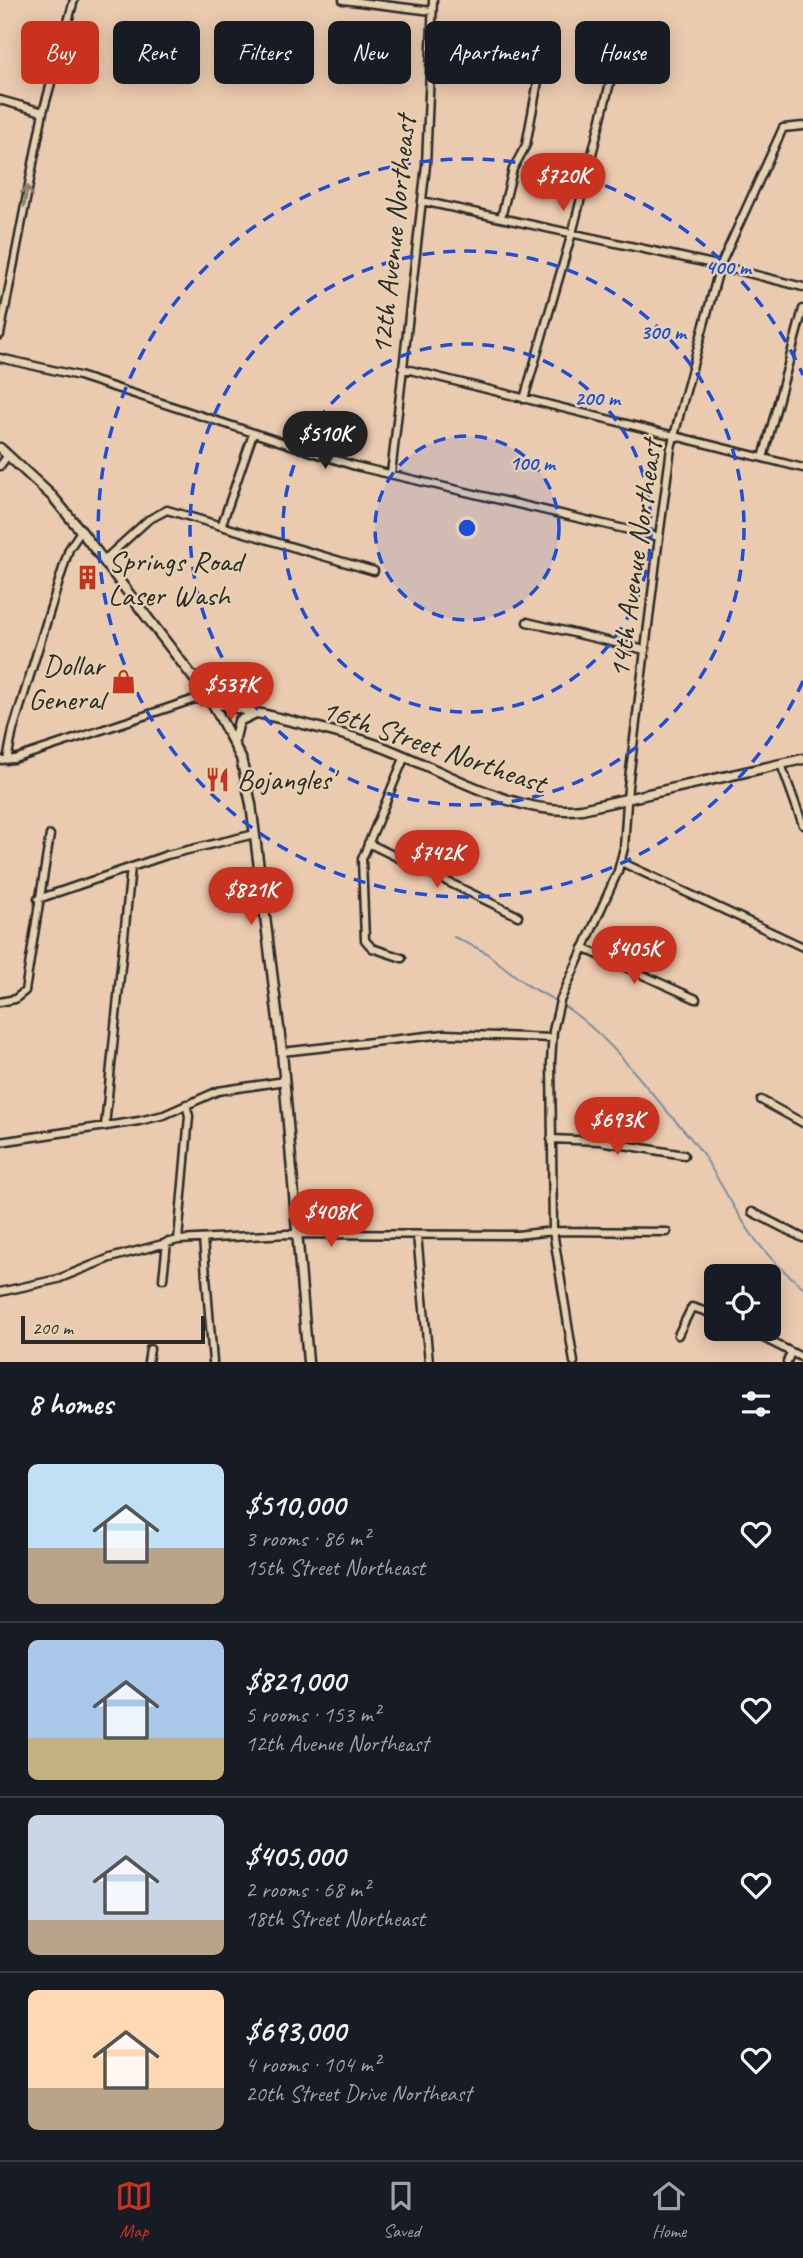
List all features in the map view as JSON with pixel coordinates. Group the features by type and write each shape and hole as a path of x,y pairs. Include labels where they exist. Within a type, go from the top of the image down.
{"main road":[{"path":"0,447 53,497 212,702 236,744 247,779 282,1052 308,1362"},
{"name":"16th Street Northeast","path":"212,702 348,736 405,755 536,808 572,810 803,760"},
{"path":"236,744 239,720 257,713"}],"street":[{"path":"0,335 43,111 74,0"},
{"path":"343,0 432,11"},
{"name":"12th Avenue Northeast","path":"391,474 422,201 429,114 433,0"},
{"path":"501,218 513,169 526,145 537,84"},
{"path":"524,399 569,233 574,226 610,84"},
{"path":"0,100 43,111"},
{"name":"14th Avenue Northeast","path":"574,1362 552,1231 552,1038 560,1001 621,862 659,537 674,436 720,266 783,128 803,125"},
{"path":"422,201 720,266 803,287"},
{"path":"763,458 803,309"},
{"path":"0,358 79,376 254,434 391,474 659,537"},
{"path":"402,368 803,468"},
{"path":"222,524 254,434"},
{"path":"0,466 8,455"},
{"path":"103,561 161,511 174,510 374,571"},
{"path":"4,761 68,552 80,531"},
{"path":"527,622 645,650"},
{"path":"4,761 195,699 212,702"},
{"path":"402,958 369,946 364,937 361,866 405,755"},
{"path":"781,764 803,825"},
{"path":"38,899 196,847 255,834"},
{"path":"0,1002 21,996 29,974 38,899 50,835"},
{"path":"368,843 518,916"},
{"path":"621,862 803,947"},
{"path":"105,1126 131,867"},
{"path":"583,948 696,999"},
{"path":"282,1052 446,1034 552,1038"},
{"path":"0,1142 156,1117 218,1091 285,1081"},
{"path":"761,1100 803,1123"},
{"path":"178,1240 190,1116 186,1104"},
{"path":"551,1139 600,1141 684,1156"},
{"path":"752,1212 803,1238"},
{"path":"0,1292 58,1279 110,1258 178,1240 297,1235 667,1232"},
{"path":"417,1235 429,1362"},
{"path":"203,1239 213,1362"},
{"path":"163,1279 167,1242"},
{"path":"678,1335 692,1307 704,1311"},
{"path":"769,1341 803,1358"},
{"path":"148,1362 150,1349"},
{"path":"787,1362 790,1352"}],"waterway":[{"path":"454,937 485,952 527,985 556,1001"},
{"path":"561,1004 605,1040 691,1138 757,1242 803,1287"}],"place":[{"name":"Springs Road Laser Wash","path":"88,578"},
{"name":"Dollar General","path":"124,682"},
{"name":"Bojangles'","path":"217,779"}]}
